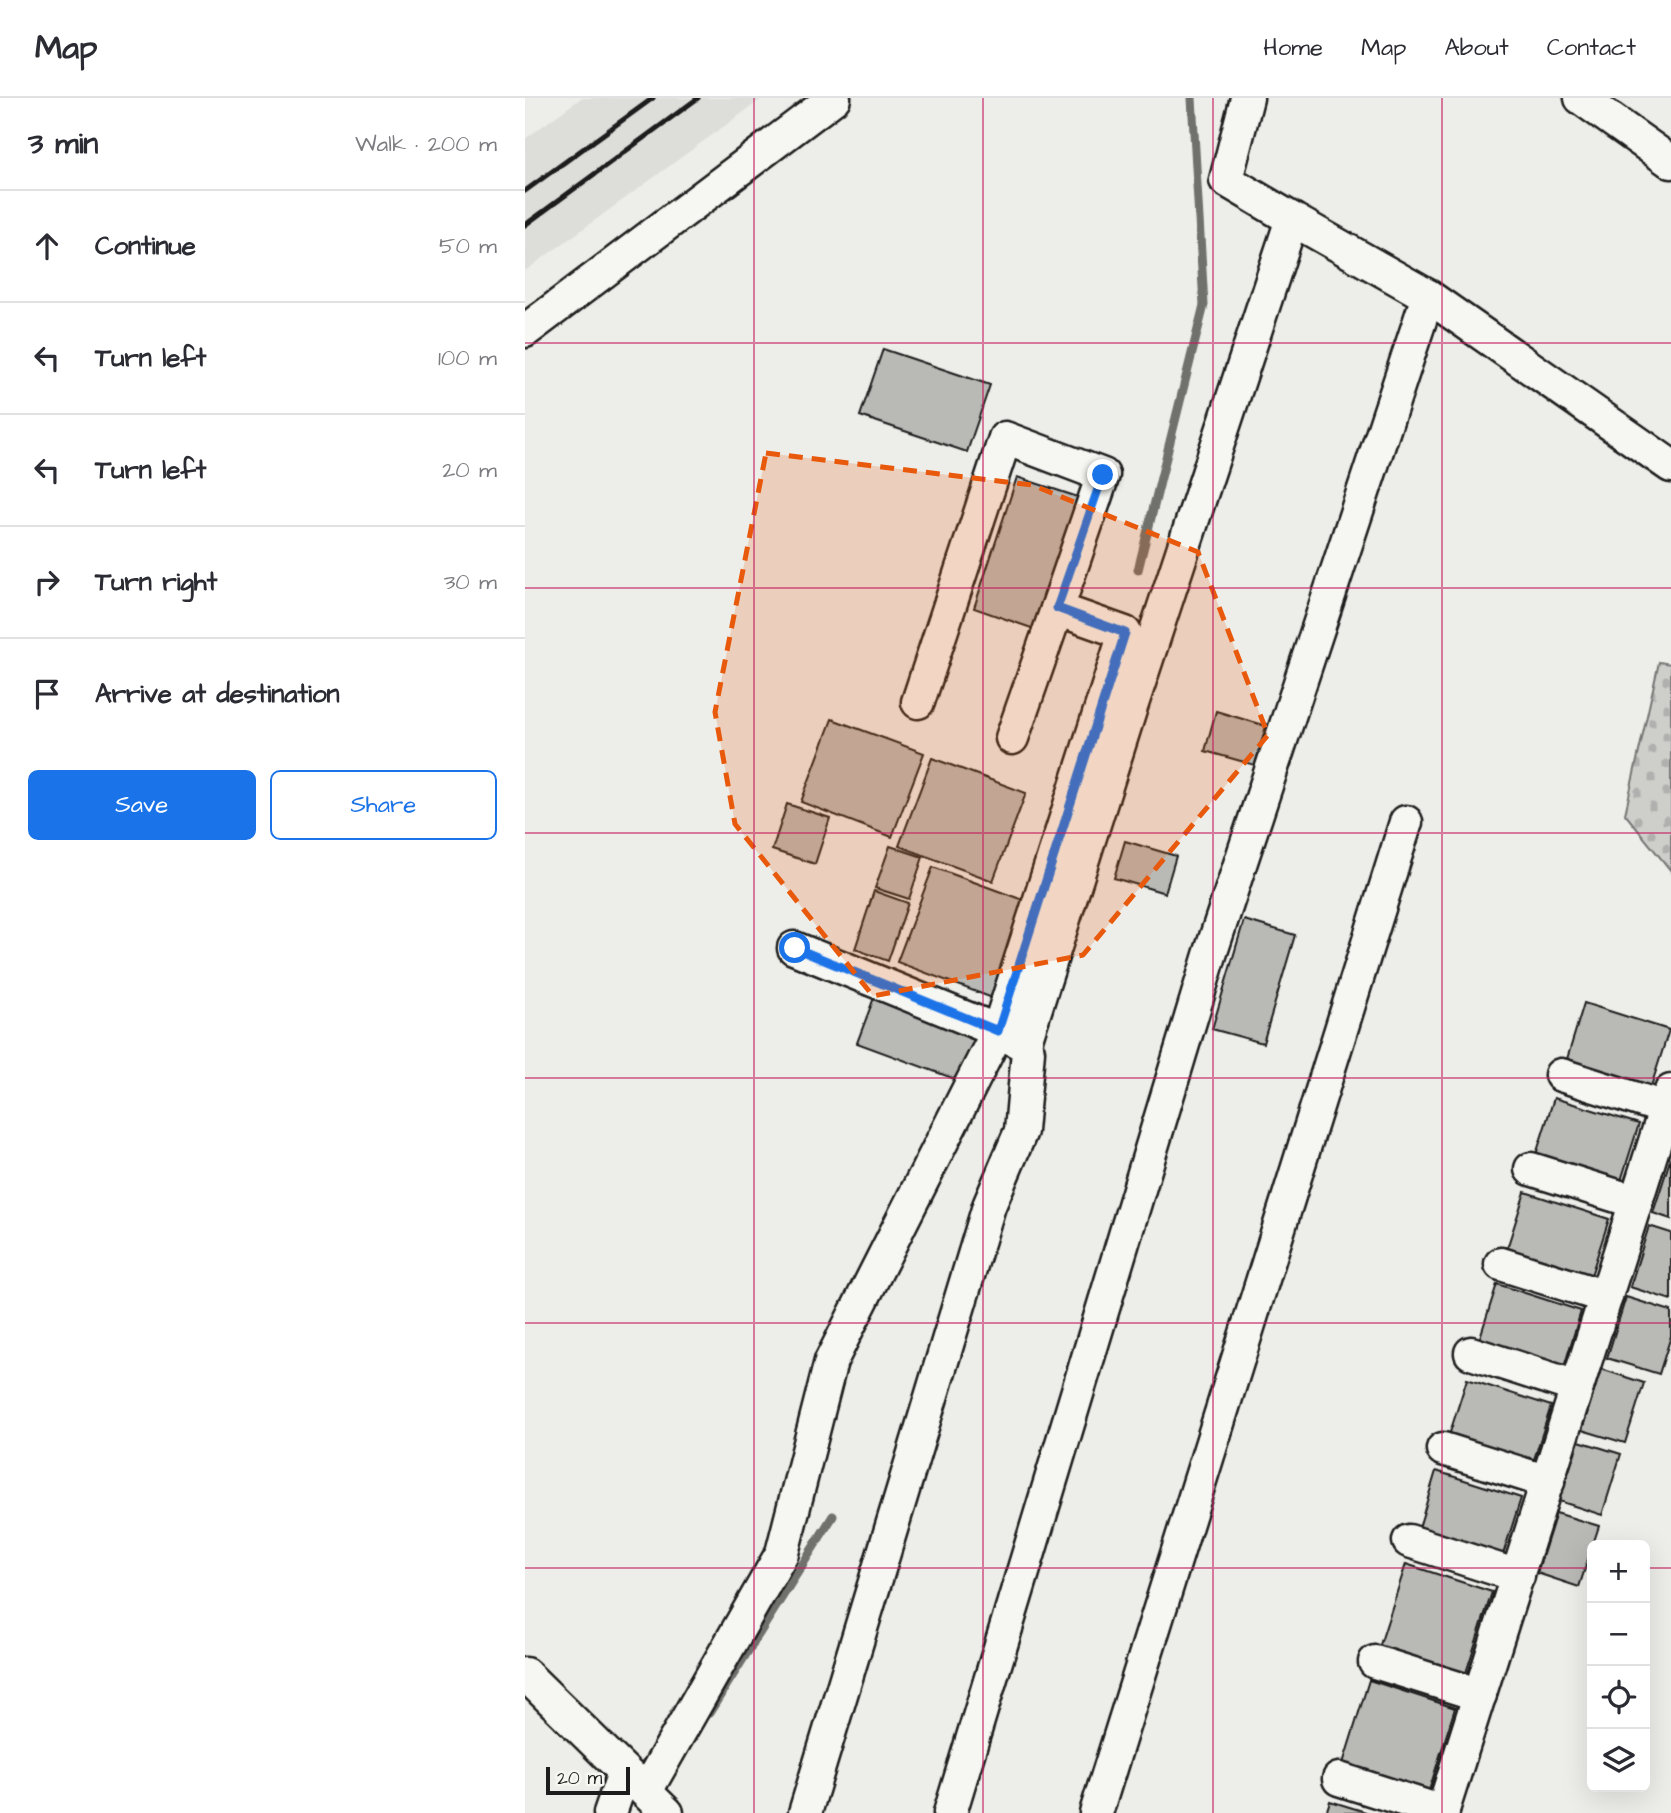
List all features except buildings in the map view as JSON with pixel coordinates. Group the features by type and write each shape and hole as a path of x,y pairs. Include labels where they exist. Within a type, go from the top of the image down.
{"street":[{"path":"525,331 834,98"},
{"path":"1247,98 1226,180 1428,296 1671,466"},
{"path":"1581,98 1671,162"},
{"path":"610,1813 650,1796 782,1553 831,1361 1011,1038 1131,707 1292,219"},
{"path":"950,1813 1210,955 1428,296"},
{"path":"918,702 1005,438 1103,475 1011,738"},
{"path":"1011,1038 1125,633 1057,608"},
{"path":"1096,1813 1406,822"},
{"path":"795,948 1011,1038 1028,1051 1021,1130 989,1206 805,1813"},
{"path":"1339,1779 1443,1812 1548,1482 1668,1100 1561,1075"},
{"path":"1531,1169 1636,1202"},
{"path":"1501,1264 1606,1297"},
{"path":"1471,1353 1577,1387"},
{"path":"1443,1449 1548,1482"},
{"path":"1409,1541 1518,1576"},
{"path":"1375,1662 1480,1695"},
{"path":"525,1674 650,1796"}],"highlighted area":[{"path":"766,453 1032,485 1198,552 1268,735 1083,955 873,996 735,824 715,712"}],"shaded area":[{"path":"581,98 763,98 525,271 525,139"}],"green space":[{"path":"1659,662 1671,664 1671,871 1625,814"}],"waterway":[{"path":"1138,570 1204,305 1192,98"},
{"path":"709,1713 833,1516"}],"railway":[{"path":"525,191 653,98"},
{"path":"525,225 698,98"}],"route":[{"path":"795,948 998,1031 1125,633 1057,608 1103,475"}]}
